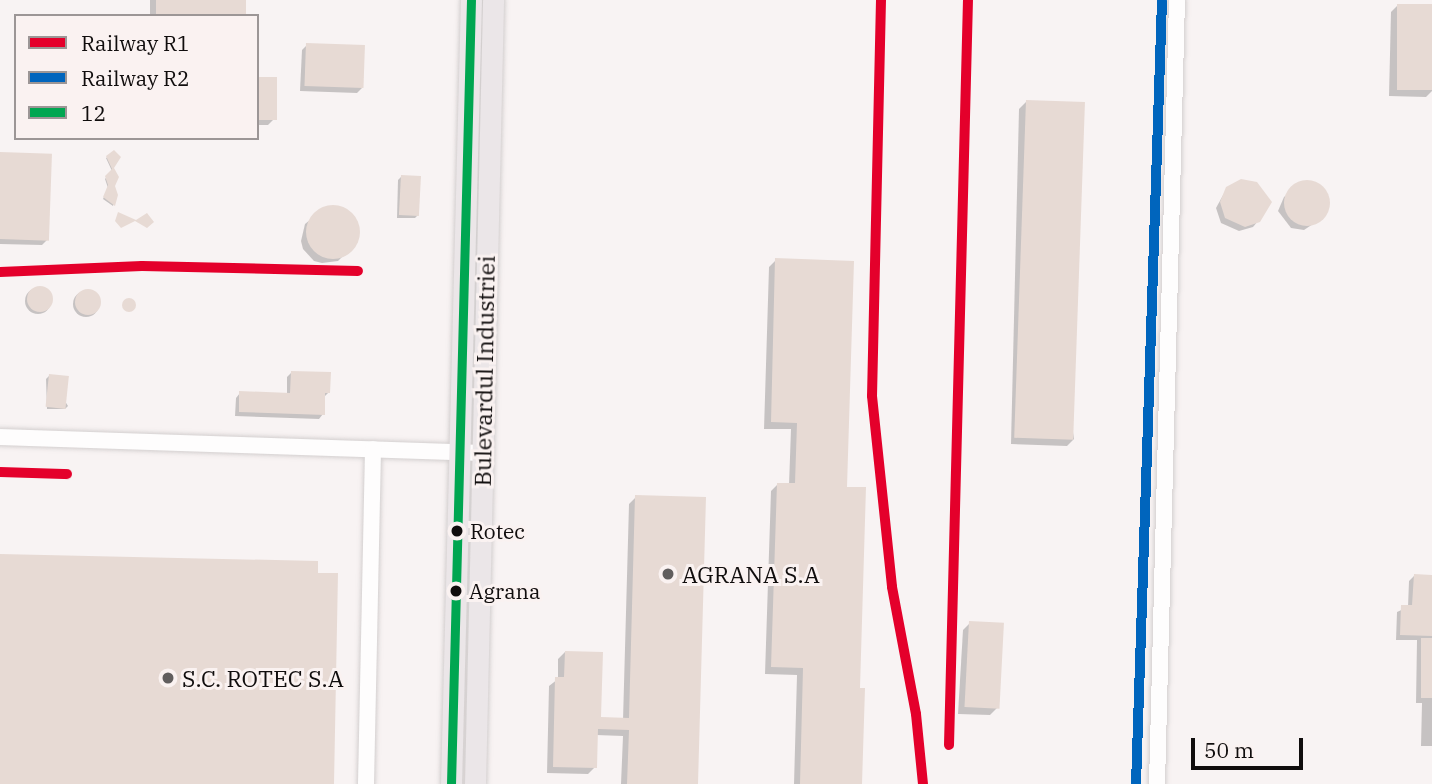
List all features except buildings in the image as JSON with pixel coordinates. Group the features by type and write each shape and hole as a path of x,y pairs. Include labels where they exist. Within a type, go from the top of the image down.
{"main road":[{"name":"Bulevardul Industriei","path":"451,784 471,0"},
{"name":"Bulevardul Industriei","path":"475,784 493,0"}],"street":[{"path":"1157,784 1177,0"},
{"path":"0,437 482,453"},
{"path":"366,784 373,449"}],"rail line":[{"name":"R1","path":"881,0 872,396 892,587 916,714 923,784"},
{"name":"R1","path":"949,745 968,0"},
{"name":"R2","path":"1136,784 1162,0"},
{"name":"R1","path":"0,272 142,266 358,271"},
{"name":"R1","path":"0,472 67,474"}],"transit line":[{"name":"12","path":"451,784 471,0"}],"place":[{"name":"Rotec","path":"457,531"},
{"name":"AGRANA S.A","path":"668,574"},
{"name":"Agrana","path":"456,591"},
{"name":"S.C. ROTEC S.A","path":"168,678"}]}
